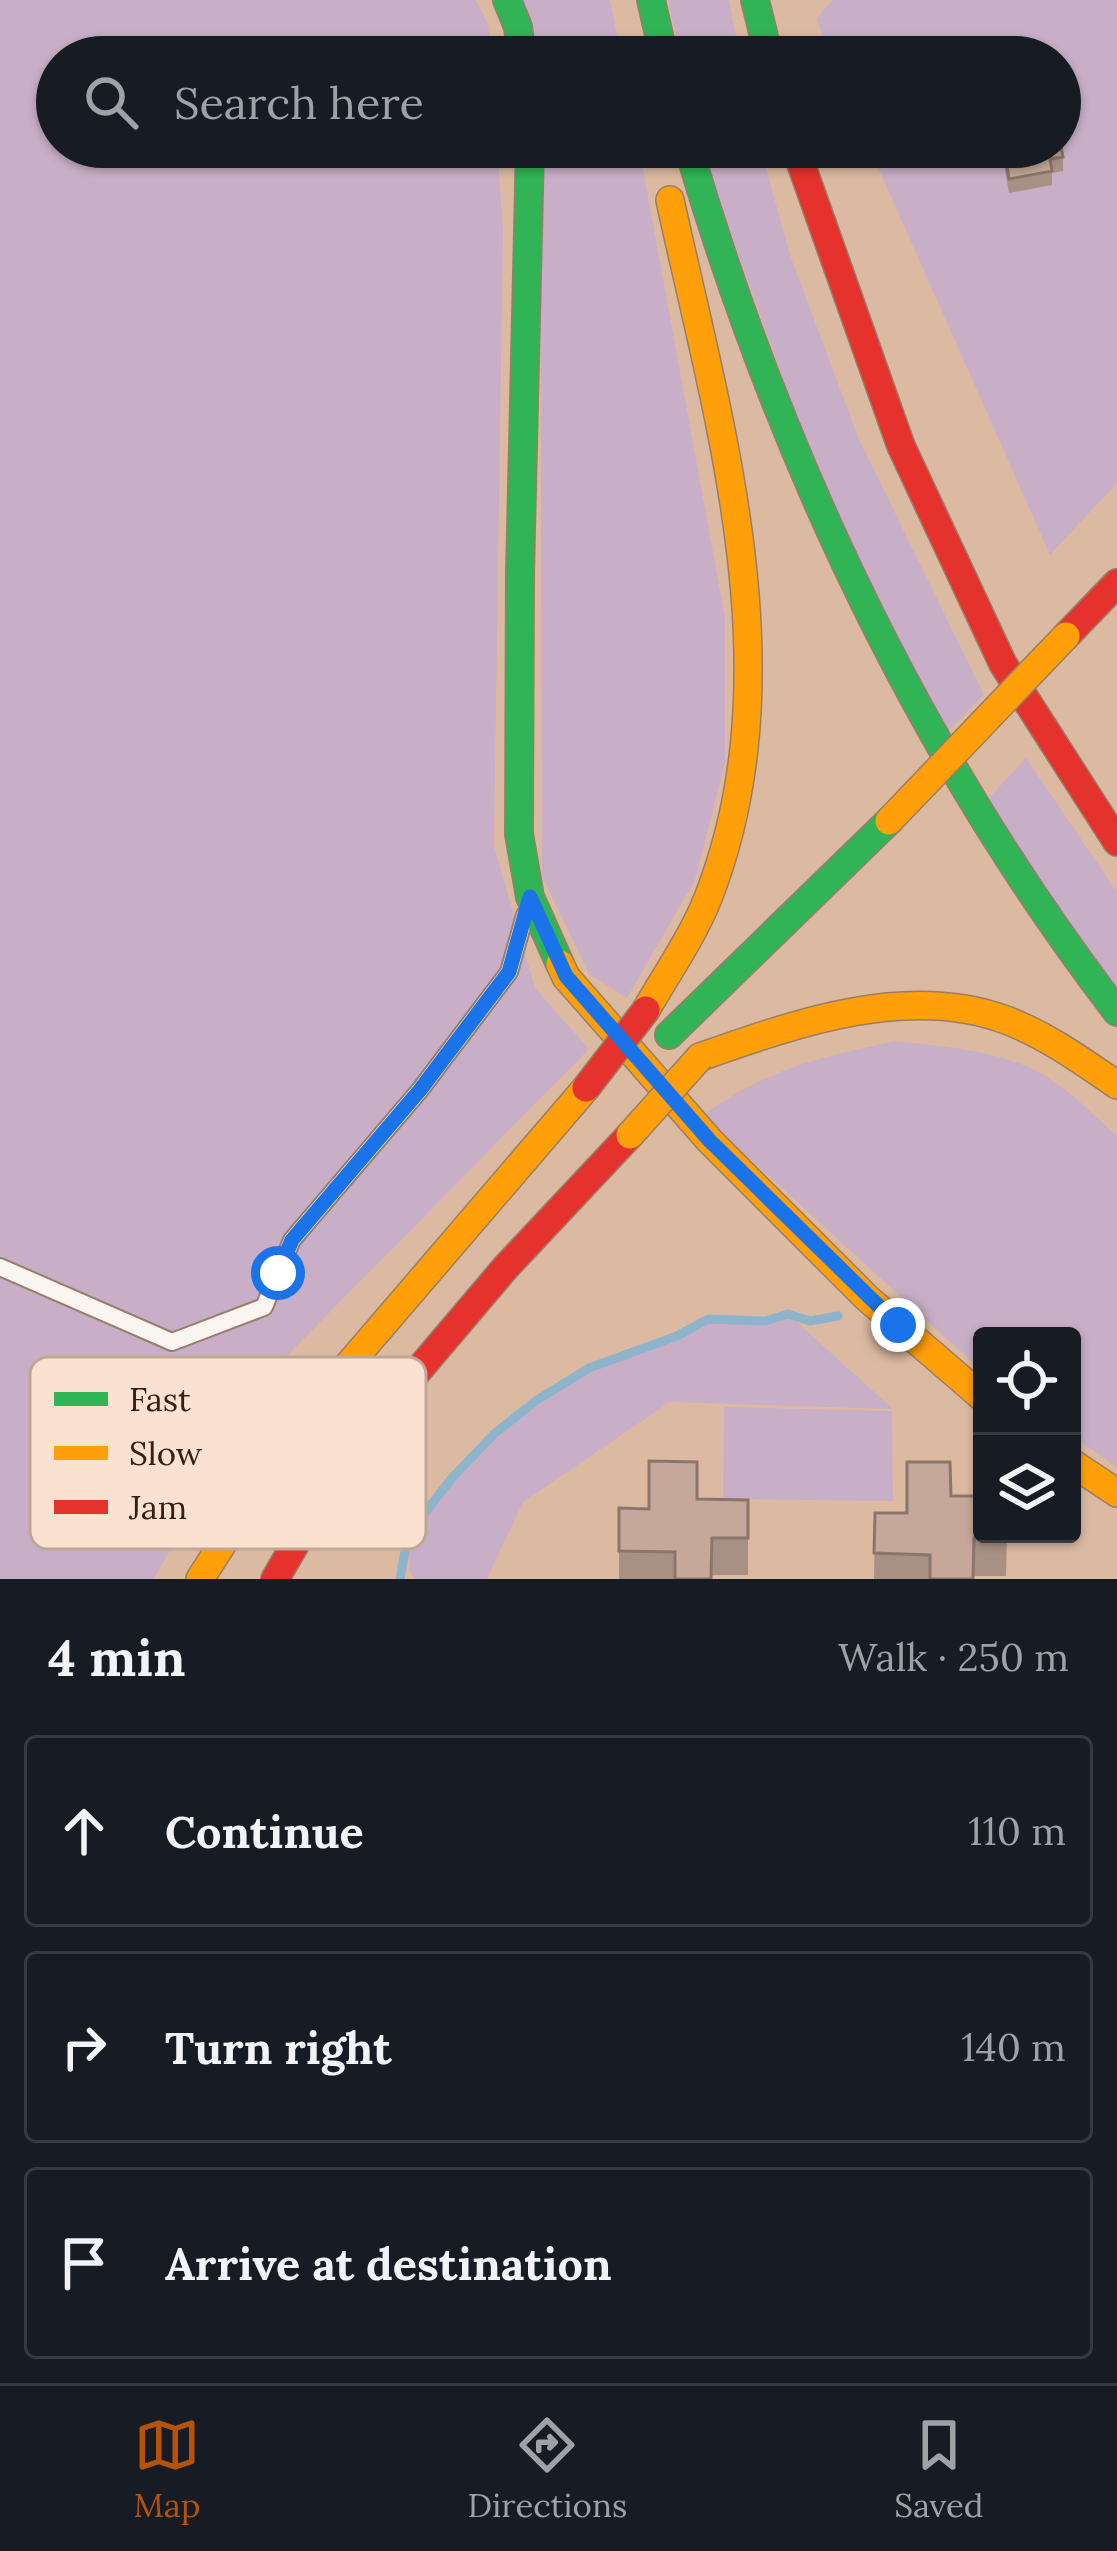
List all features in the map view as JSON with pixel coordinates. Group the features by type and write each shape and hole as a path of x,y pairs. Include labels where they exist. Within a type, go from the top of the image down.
{"main road":[{"path":"508,0 519,36"},
{"path":"631,0 637,36"},
{"path":"651,0 659,36"},
{"path":"755,0 764,36"},
{"path":"530,168 519,835 530,897 566,976 710,1141 867,1298 973,1389"},
{"path":"694,168 799,470 898,674 998,841 1117,1012"},
{"path":"802,168 901,446 1003,664 1117,842"},
{"path":"610,1092 646,1010 706,904 740,791 749,705 748,618 736,512 664,169"},
{"path":"967,584 1117,799"},
{"path":"356,1357 425,1280 610,1092 896,831 1074,646 1117,584"},
{"path":"1074,646 1117,624"},
{"path":"856,891 896,831"},
{"path":"700,1057 855,1009 919,1006 991,1014 1064,1050 1117,1085"},
{"path":"426,1361 506,1267 747,1007"},
{"path":"1081,1469 1117,1493"},
{"path":"200,1579 219,1549"},
{"path":"272,1579 291,1549"}],"lane":[{"path":"0,1267 172,1342 264,1306 292,1240 420,1090 509,972 530,897"},
{"path":"220,1579 238,1549"}],"shaded area":[{"path":"0,0 476,0 489,36 36,36 36,168 499,168 503,227 494,846 535,988 589,1049 286,1357 30,1357 30,1549 170,1549 154,1579 0,1579"},
{"path":"523,0 610,0 617,36 530,36"},
{"path":"668,0 729,0 736,36 676,36"},
{"path":"832,0 1117,0 1117,483 1050,555 878,168 1081,168 1081,36 823,36 816,19"},
{"path":"540,168 643,168 725,618 725,764 695,880 627,998 589,974 542,876"},
{"path":"708,168 766,168 791,258 858,437 984,695 947,732 827,502"},
{"path":"1026,758 1117,892 1117,990 985,802"},
{"path":"895,1041 1010,1060 1062,1088 1117,1136 1117,1467 1081,1442 1081,1327 973,1327 973,1363 702,1115 751,1086 841,1053"},
{"path":"788,1314 893,1409 670,1402 523,1502 487,1579 415,1579 410,1573 409,1549 426,1549 426,1513 473,1456 566,1381 708,1319 764,1321"},
{"path":"724,1407 892,1411 893,1501 723,1499"}],"building":[{"path":"1007,168 1052,168 1052,171 1009,179"},
{"path":"649,1461 697,1462 697,1499 748,1500 748,1538 712,1538 711,1579 675,1579 675,1552 619,1551 619,1508 649,1509"},
{"path":"907,1462 950,1462 951,1496 973,1496 973,1579 930,1579 930,1555 874,1553 875,1513 907,1513"}],"waterway":[{"path":"426,1512 495,1433 589,1368 677,1336 708,1319 765,1321 788,1314 810,1321 838,1316"},
{"path":"400,1579 405,1549"}],"traffic: fast":[{"path":"507,0 519,36"},
{"path":"651,0 659,36"},
{"path":"755,0 764,36"},
{"path":"530,168 519,834 530,897 560,964"},
{"path":"695,168 766,377 863,599 979,811 1117,1012"},
{"path":"669,1035 889,821"}],"traffic: slow":[{"path":"646,1010 708,898 734,813 746,726 748,638 740,549 727,460 670,200"},
{"path":"889,821 1066,636"},
{"path":"560,964 566,977 710,1141 867,1298 973,1389"},
{"path":"700,1057 851,1012 930,1006 968,1010 1021,1026 1117,1085"},
{"path":"630,1135 700,1057"},
{"path":"355,1357 586,1088"},
{"path":"1081,1469 1117,1493"},
{"path":"200,1579 219,1549"}],"traffic: jam":[{"path":"802,168 901,446 1003,664 1117,842"},
{"path":"1066,636 1117,583"},
{"path":"586,1088 646,1010"},
{"path":"426,1361 506,1267 630,1135"},
{"path":"275,1579 292,1549"}],"route":[{"path":"278,1273 292,1240 420,1090 509,972 530,897 566,976 710,1141 898,1325"}]}
